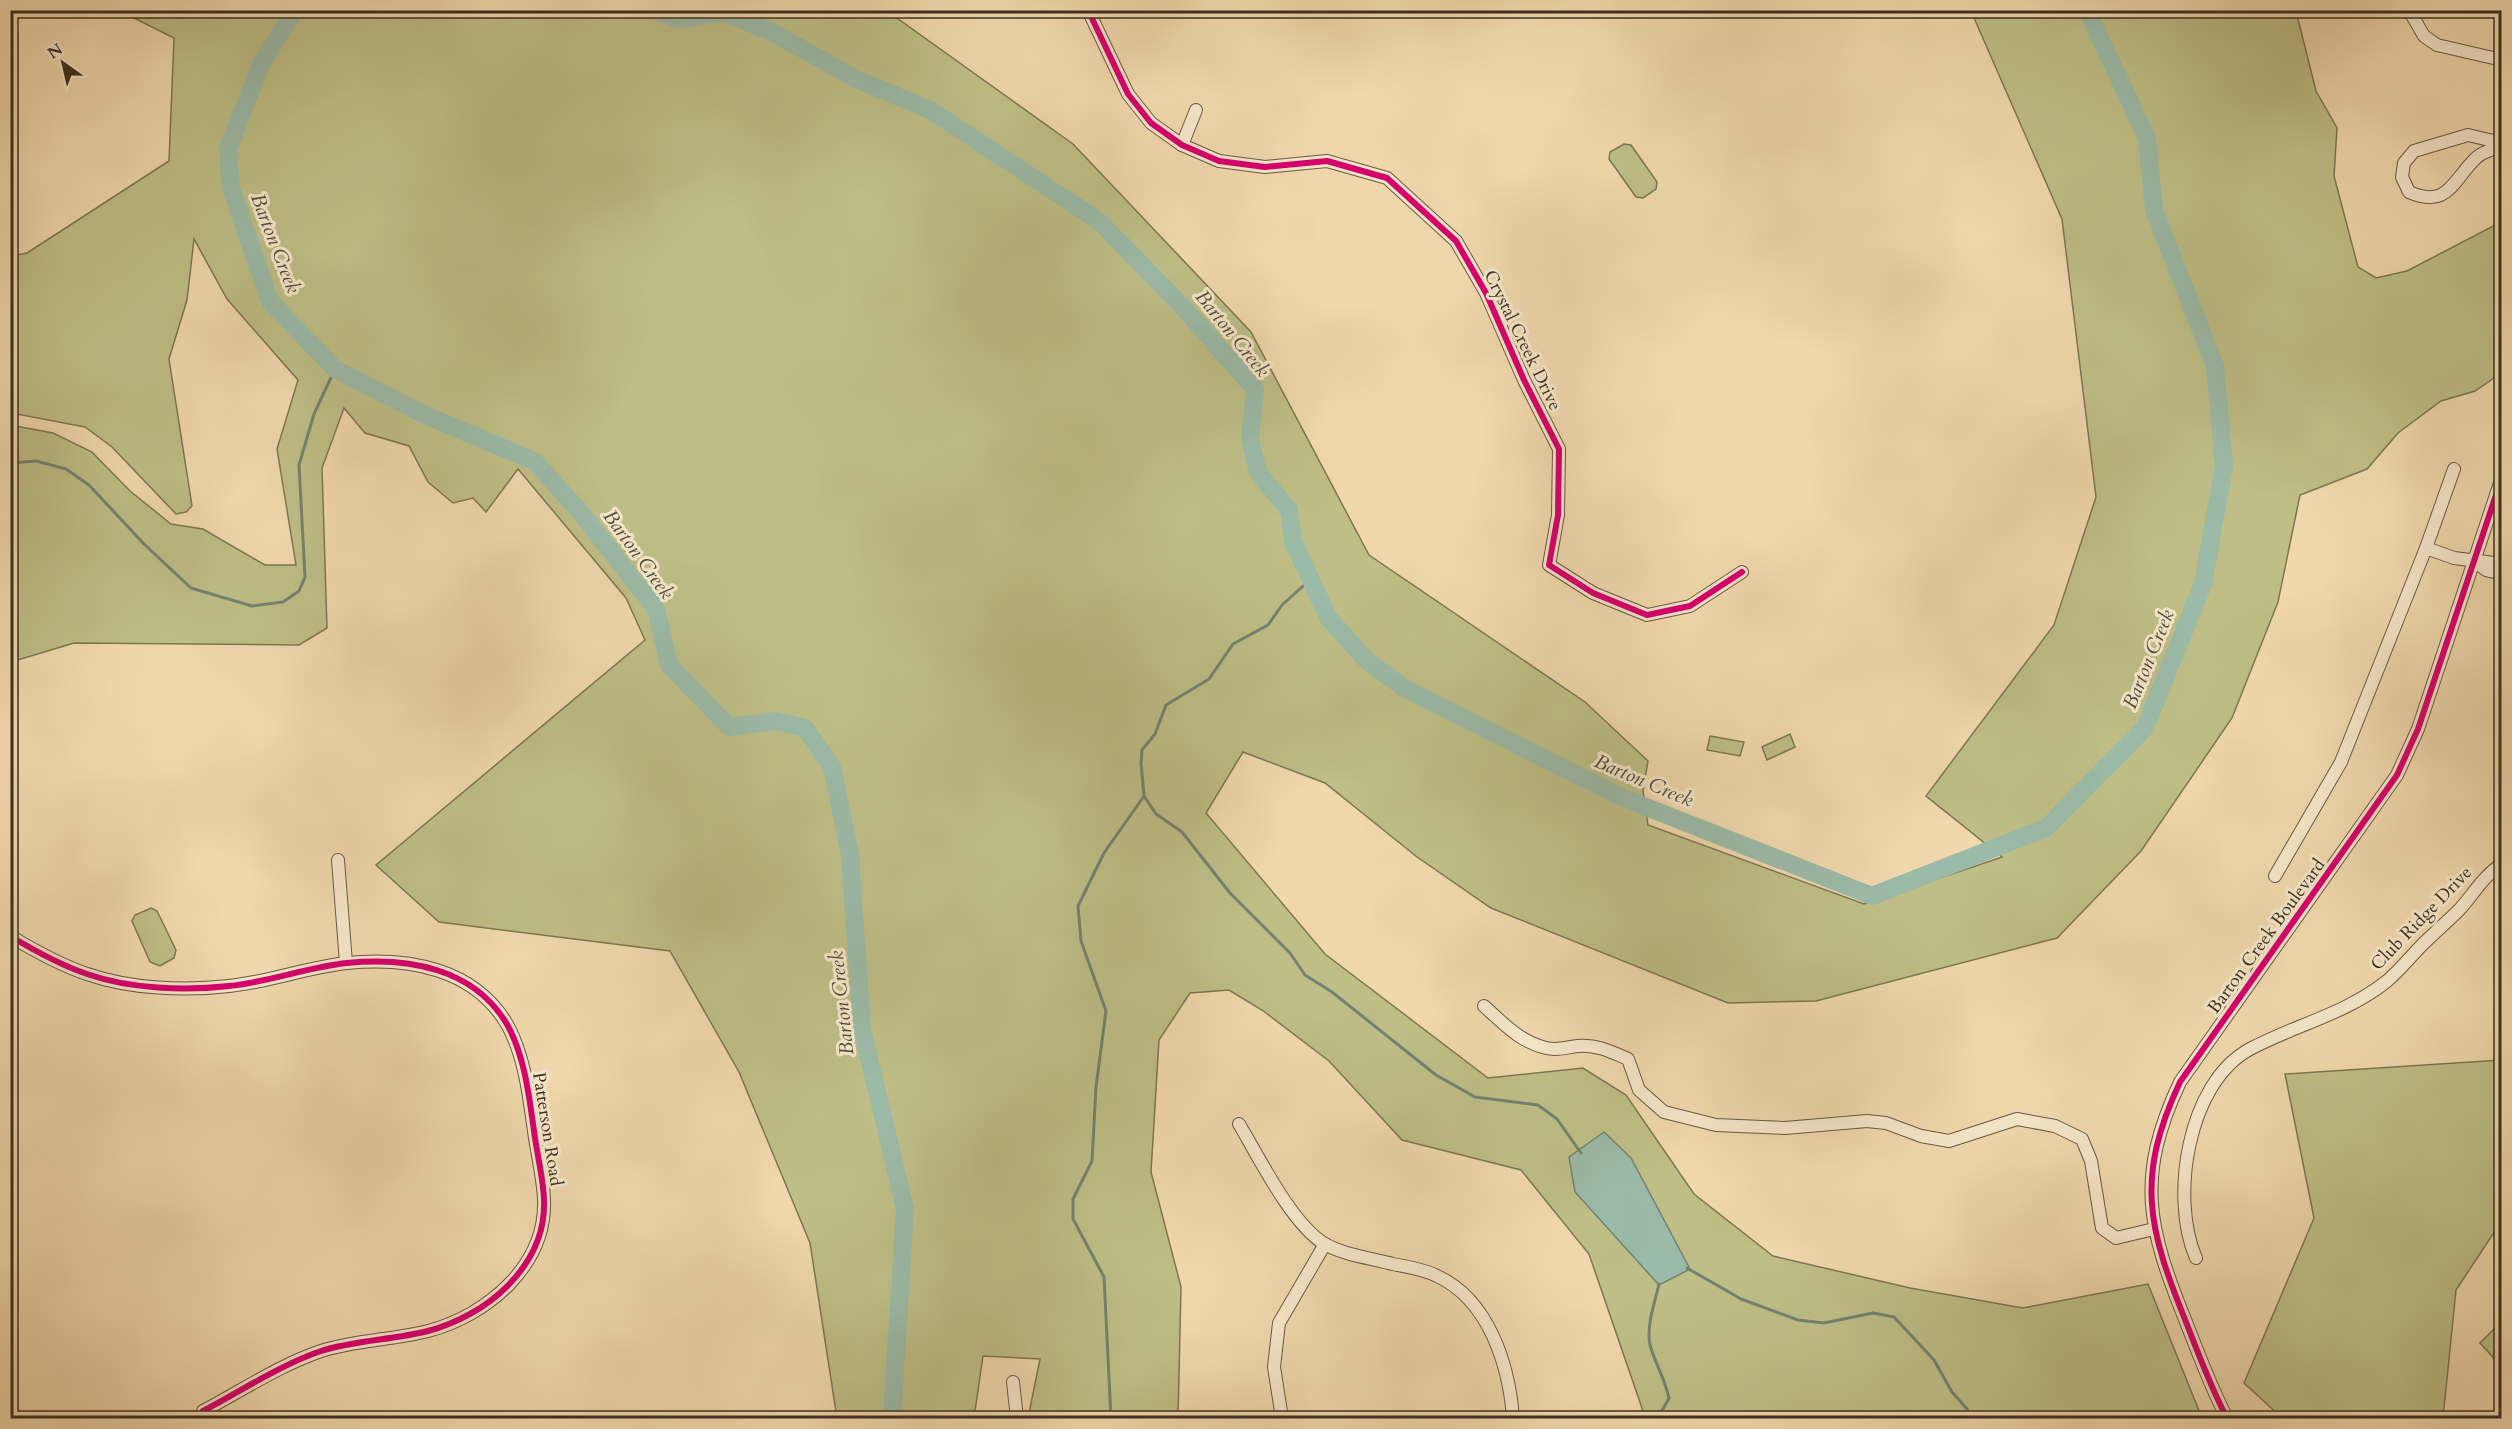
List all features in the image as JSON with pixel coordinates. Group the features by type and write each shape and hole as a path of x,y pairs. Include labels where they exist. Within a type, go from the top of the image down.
{"street":[{"name":"Crystal Creek Drive","path":"1088,10 1128,94 1151,123 1182,145 1219,161 1265,166 1327,161 1387,178 1456,241 1486,293 1524,380 1559,449 1558,515 1549,565 1593,593 1647,615 1690,606 1742,572"},
{"path":"2409,10 2424,36 2437,45 2502,60"},
{"path":"1182,145 1196,110"},
{"path":"2468,135 2502,145 2477,156 2454,186 2441,195 2425,199 2409,192 2402,177 2404,163 2414,151 2468,135"},
{"path":"2275,876 2341,762 2426,548 2454,469"},
{"name":"Barton Creek Boulevard","path":"2227,1419 2165,1269 2154,1228 2151,1189 2153,1163 2164,1119 2175,1092 2397,775 2418,729 2502,477"},
{"path":"2426,548 2454,558 2474,561 2490,560 2502,564"},
{"path":"2474,561 2486,570 2502,574"},
{"path":"338,860 346,963"},
{"name":"Club Ridge Drive","path":"2196,1258 2188,1239 2183,1208 2187,1158 2198,1112 2222,1074 2247,1050 2339,1012 2387,981 2460,909 2474,889 2502,864"},
{"name":"Patterson Road","path":"10,936 39,954 89,975 133,984 176,988 230,986 346,963 421,963 456,977 485,997 507,1025 520,1056 528,1092 544,1201 539,1230 530,1255 511,1282 494,1301 471,1314 428,1331 320,1352 203,1411"},
{"path":"1484,1006 1517,1036 1545,1048 1564,1050 1579,1046 1606,1049 1628,1059 1639,1090 1664,1112 1716,1125 1785,1128 1867,1120 1886,1123 1921,1136 1950,1141 2017,1119 2055,1126 2082,1139 2091,1161 2102,1228 2116,1238 2154,1228"},
{"path":"1239,1124 1296,1216 1310,1233 1325,1244 1346,1252 1427,1272 1461,1290 1481,1312 1494,1336 1513,1419"},
{"path":"1282,1419 1274,1367 1279,1323 1325,1244"},
{"path":"1014,1382 1017,1419"}],"green space":[{"path":"120,11 887,11 1073,144 1251,332 1369,555 1585,702 1648,761 1643,791 1648,825 1864,904 2002,857 1926,796 2054,625 2096,497 2062,219 1971,11 2296,11 2316,91 2337,128 2334,176 2358,267 2376,278 2407,271 2501,222 2501,359 2494,378 2475,391 2441,401 2398,433 2367,469 2300,495 2278,602 2232,718 2141,851 2057,938 1816,1001 1728,1003 1491,908 1417,857 1325,783 1243,752 1206,813 1325,954 1488,1078 1583,1068 1626,1095 1694,1194 1773,1256 1910,1288 2023,1308 2148,1284 2202,1418 1641,1418 1643,1411 1589,1254 1521,1170 1402,1140 1329,1061 1262,1010 1229,990 1190,993 1159,1040 1151,1172 1181,1287 1178,1418 1028,1418 1040,1359 983,1356 974,1418 837,1418 810,1243 739,1072 670,951 439,922 376,865 645,640 626,598 518,469 486,512 473,498 453,503 428,482 409,446 365,433 344,408 322,468 327,628 299,645 74,643 11,662 10,425 53,433 92,452 130,491 171,524 203,529 265,565 296,565 277,449 298,380 227,299 194,239 187,300 169,359 192,506 186,512 176,514 112,447 85,427 11,413 11,256 27,253 169,161 174,38"},
{"path":"1624,144 1631,145 1657,182 1656,189 1643,198 1636,197 1609,159 1610,152"},
{"path":"1790,734 1795,747 1767,760 1762,747"},
{"path":"1710,736 1744,742 1740,756 1707,750"},
{"path":"151,908 157,911 176,950 174,958 160,966 150,962 132,921 135,915"},
{"path":"2501,1060 2501,1228 2497,1228 2456,1290 2443,1418 2282,1418 2244,1383 2314,1218 2285,1074"},
{"path":"2501,1322 2501,1366 2480,1343"}],"shaded area":[{"path":"1604,1132 1631,1158 1690,1269 1659,1285 1575,1192 1569,1157"}],"waterway":[{"path":"271,10 288,18"},
{"name":"Barton Creek","path":"295,10 261,64 228,149 231,188 270,301 335,369 425,415 534,461 578,509 656,609 669,665 729,727 776,721 805,728 832,767 850,855 862,1029 905,1209 892,1418"},
{"name":"Barton Creek","path":"655,10 678,19 724,13 772,32 856,79 930,110 1099,221 1182,306 1255,389 1250,439 1258,472 1289,510 1293,541 1328,617 1366,660 1404,688 1621,797 1872,896 2046,828 2145,728 2203,584 2224,466 2215,366 2154,210 2147,138 2087,10"},
{"path":"10,463 36,461 66,469 89,485 144,544 191,588 252,606 283,602 299,591 305,577 299,465 314,414 335,369"},
{"path":"1111,1418 1104,1277 1073,1219 1073,1199 1092,1161 1096,1087 1106,1011 1081,941 1078,906 1104,853 1144,796 1142,750 1155,734 1166,705 1209,679 1233,644 1268,625 1282,605 1311,579"},
{"path":"1144,796 1156,814 1182,832 1230,893 1290,953 1305,975 1332,992 1436,1075 1475,1097 1538,1105 1557,1119 1581,1153"},
{"path":"1687,1268 1741,1299 1798,1320 1824,1323 1873,1313 1894,1317 1934,1360 1952,1392 1967,1409 1970,1418"},
{"path":"1658,1418 1669,1398 1649,1338 1659,1284"}],"cycle path":[{"path":"1088,10 1128,94 1151,123 1182,145 1219,161 1265,167 1327,161 1387,178 1456,241 1486,293 1524,380 1559,449 1558,515 1549,565 1593,593 1647,615 1690,606 1742,572"},
{"path":"2227,1418 2200,1359 2173,1289 2156,1230 2152,1203 2152,1175 2166,1116 2180,1082 2397,775 2418,729 2502,477"},
{"path":"10,936 48,957 87,974 121,983 158,988 229,986 347,963 393,962 416,965 438,970 478,991 494,1006 514,1038 528,1091 544,1199 542,1223 535,1246 524,1266 509,1284 491,1300 450,1324 415,1334 347,1344 321,1351 276,1371 203,1411"}]}
